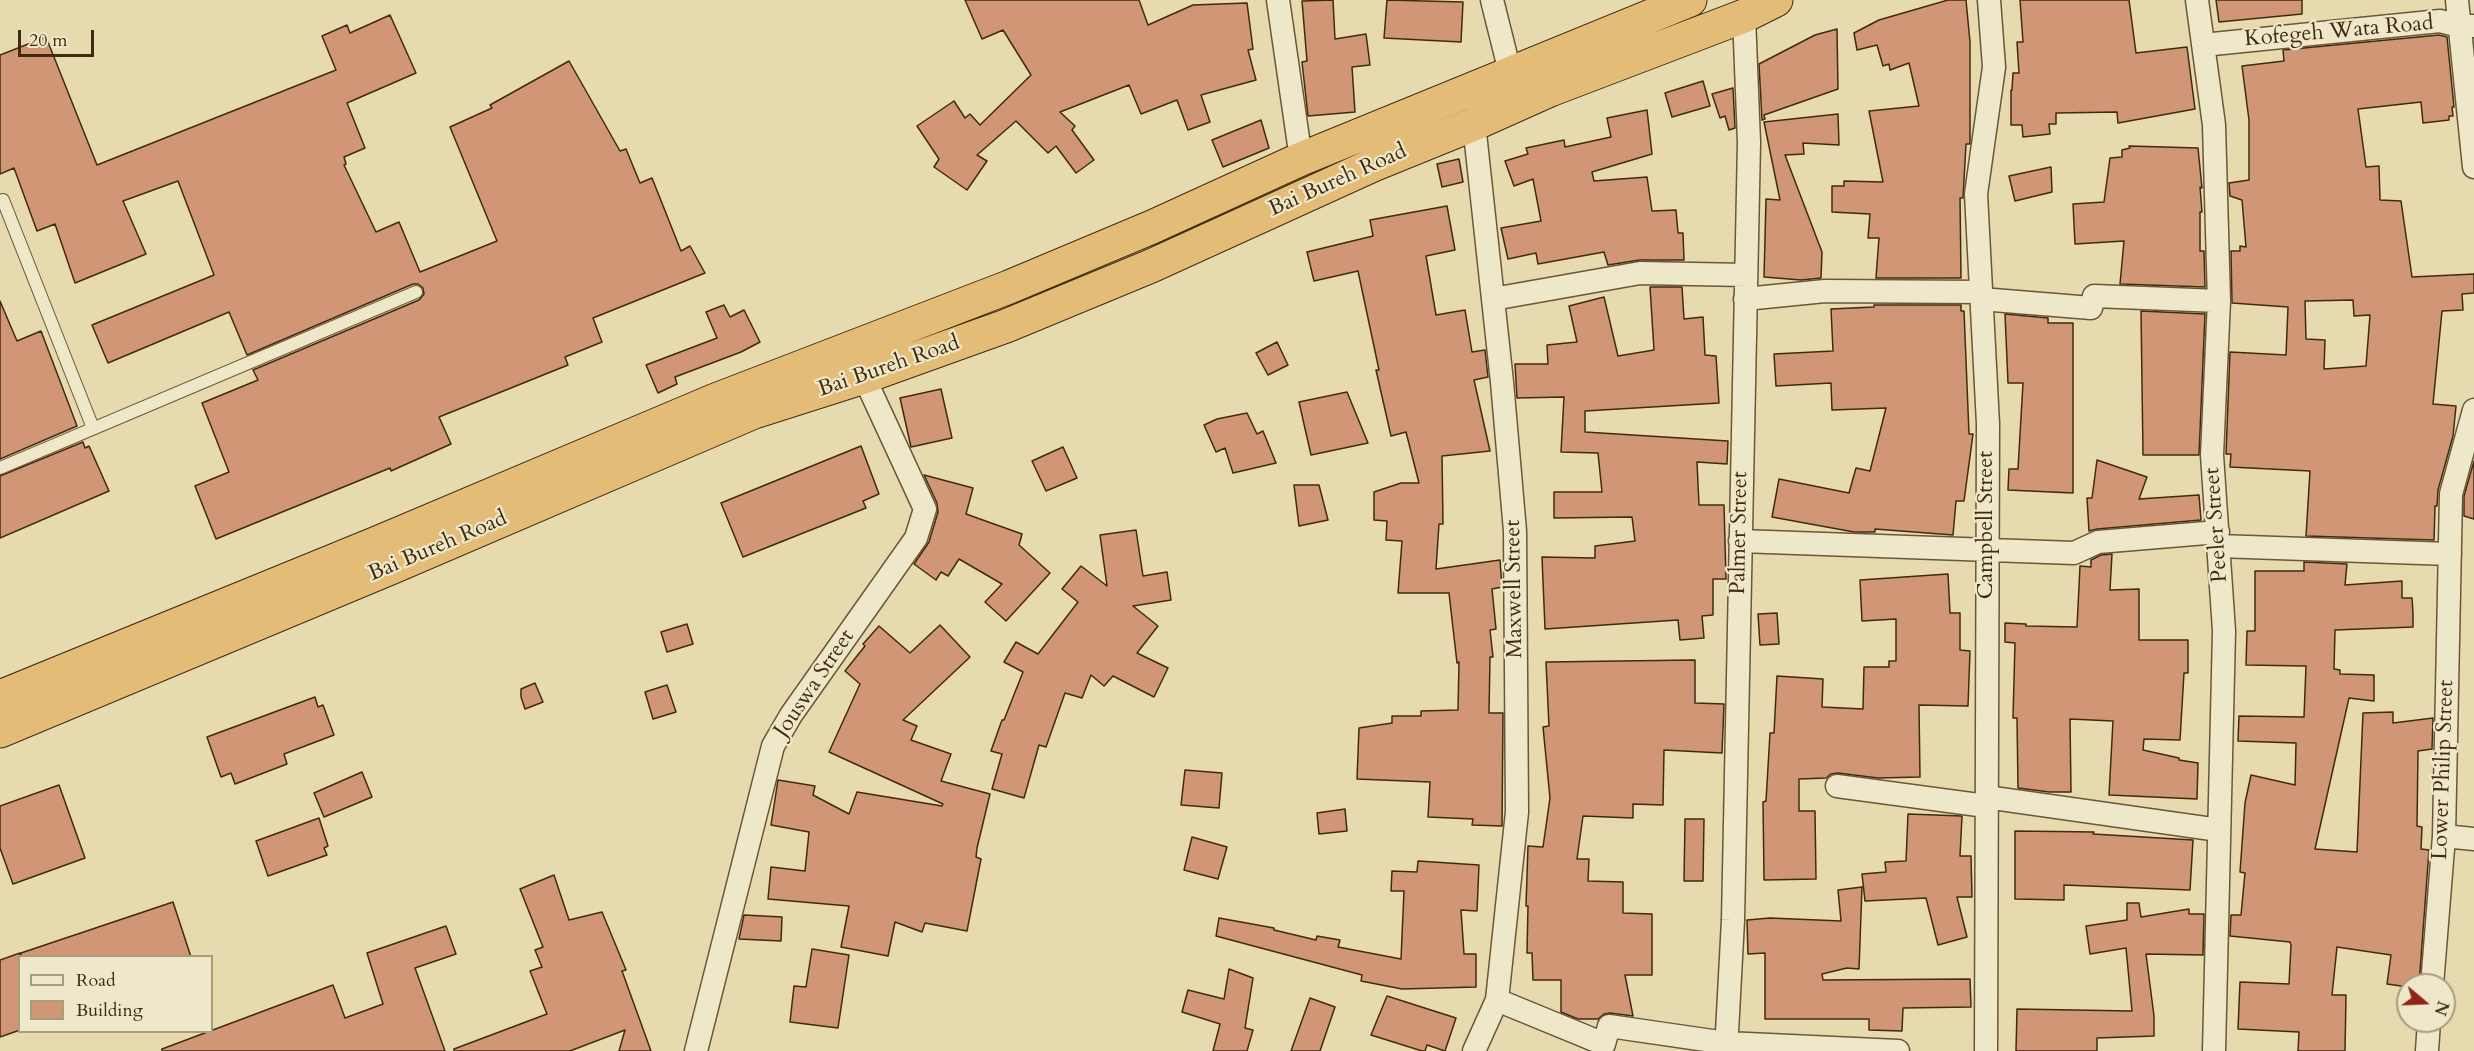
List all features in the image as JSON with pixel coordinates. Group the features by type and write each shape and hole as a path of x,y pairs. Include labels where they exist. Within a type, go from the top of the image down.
{"highway":[{"name":"Bai Bureh Road","path":"0,697 377,543 713,401 1009,287 1152,227 1301,159 1690,0"},
{"name":"Bai Bureh Road","path":"0,731 395,566 754,412 864,377 1006,326 1151,266 1373,165 1550,90 1744,16 1776,0"}],"street":[{"path":"1278,0 1301,159"},
{"path":"1492,0 1510,72"},
{"name":"Campbell Street","path":"1986,1051 1988,423 1976,195 1994,67 1989,0"},
{"name":"Peeler Street","path":"2196,0 2214,125 2219,301 2212,455 2224,631 2214,1051"},
{"path":"2457,0 2467,26 2474,167"},
{"name":"Palmer Street","path":"1726,1047 1733,920 1749,142 1744,16"},
{"name":"Kofegeh Wata Road","path":"2203,45 2440,21 2467,26"},
{"name":"Maxwell Street","path":"1474,124 1515,531 1517,640 1517,812 1497,1000 1474,1051"},
{"path":"1493,299 1640,273 1746,275"},
{"path":"1745,298 1825,291 1981,296 2091,308 2094,296 2219,301"},
{"name":"Jouswa Street","path":"696,1051 773,746 790,714 916,538 925,509 864,377"},
{"name":"Lower Philip Street","path":"2433,973 2444,836 2451,494 2474,410"},
{"path":"1740,541 2074,553 2098,542 2218,539 2450,554"},
{"path":"1837,786 1986,801 2219,830"},
{"path":"2444,836 2474,839"},
{"path":"1497,1000 1604,1044 1609,1026 1726,1047 1898,1051"},
{"path":"2427,1051 2428,1033"}],"lane":[{"path":"3,200 93,428"},
{"path":"0,468 416,292"}],"building":[{"path":"965,0 1139,0 1148,25 1193,5 1247,3 1253,49 1248,50 1256,80 1201,95 1210,122 1188,130 1177,100 1141,114 1129,85 1060,112 1075,126 1072,130 1094,160 1076,173 1056,146 1048,153 1016,121 977,155 987,161 967,190 934,167 939,159 917,126 954,101 965,118 970,114 980,125 1031,75 1003,30 982,39"},
{"path":"1333,0 1335,39 1366,34 1370,65 1352,67 1355,112 1308,116 1302,62 1307,61 1302,1"},
{"path":"1387,0 1463,2 1461,42 1384,38"},
{"path":"1948,0 1966,0 1970,42 1970,144 1966,144 1963,198 1960,198 1961,278 1876,278 1879,238 1868,238 1870,214 1832,212 1832,186 1844,186 1844,181 1883,182 1869,111 1919,106 1909,63 1890,70 1889,64 1883,66 1877,45 1857,50 1854,33 1879,20"},
{"path":"2020,0 2129,0 2136,53 2187,47 2195,109 2118,123 2117,112 2056,113 2056,124 2049,124 2050,134 2023,137 2022,125 2011,125 2013,73 2019,73 2017,42 2023,42"},
{"path":"2216,0 2302,0 2302,14 2219,22"},
{"path":"390,15 416,73 347,103 365,148 344,157 346,164 344,165 376,232 399,222 420,272 497,241 450,127 492,108 490,105 569,61 620,151 626,149 640,183 652,178 681,251 690,246 705,273 593,318 602,342 565,357 568,365 439,417 451,444 391,471 390,468 216,539 195,486 229,472 202,403 258,380 253,370 419,300 424,294 423,288 418,284 413,284 247,355 229,312 108,363 92,325 214,275 178,181 123,201 146,254 75,283 55,224 37,231 14,168 0,174 0,55 46,37 97,165 336,70 322,36 347,25 350,33"},
{"path":"1837,29 1838,89 1764,115 1765,119 1762,120 1759,64 1815,35"},
{"path":"2439,35 2447,37 2454,107 2452,107 2453,116 2449,116 2449,120 2423,123 2421,102 2358,109 2366,167 2379,166 2380,200 2401,201 2412,277 2474,274 2474,293 2462,294 2463,310 2442,311 2433,404 2456,406 2453,436 2438,490 2437,506 2435,506 2434,540 2306,536 2310,471 2230,467 2231,454 2226,454 2230,352 2286,355 2288,307 2232,303 2231,251 2240,251 2240,246 2246,247 2242,200 2230,196 2229,183 2249,180 2249,120 2242,66 2284,61 2283,50","holes":["2353,300 2354,316 2370,315 2366,366 2324,369 2325,340 2306,339 2305,301"]},
{"path":"1703,81 1710,106 1672,117 1665,93"},
{"path":"1733,88 1735,128 1729,130 1725,116 1720,118 1712,94"},
{"path":"1647,110 1652,154 1592,172 1594,181 1647,177 1652,211 1676,210 1678,233 1683,233 1684,260 1640,260 1608,265 1604,252 1538,264 1536,253 1508,259 1501,228 1541,221 1533,179 1514,186 1505,161 1528,154 1526,148 1564,140 1565,147 1611,137 1607,118"},
{"path":"1838,114 1839,145 1803,143 1804,154 1785,155 1822,252 1821,278 1801,280 1764,277 1766,199 1780,200 1764,122"},
{"path":"1261,120 1269,148 1223,167 1212,140"},
{"path":"2129,146 2198,148 2202,188 2200,187 2202,212 2200,212 2200,251 2204,251 2205,287 2120,284 2124,241 2075,244 2073,204 2104,202 2110,158 2122,157 2122,150 2130,148"},
{"path":"1459,159 1463,182 1442,187 1437,164"},
{"path":"2051,167 2052,192 2015,201 2009,176"},
{"path":"1447,206 1455,250 1426,256 1436,315 1465,310 1472,352 1485,350 1488,377 1474,380 1490,451 1442,456 1443,524 1439,524 1436,569 1500,560 1502,587 1492,589 1496,629 1490,630 1493,657 1490,657 1489,713 1503,713 1502,826 1472,825 1473,819 1428,817 1430,782 1357,779 1359,728 1392,723 1392,716 1421,716 1421,711 1458,710 1459,662 1457,663 1449,593 1398,593 1402,541 1386,540 1387,521 1374,520 1374,492 1401,483 1419,483 1406,432 1391,436 1358,271 1314,281 1307,252 1373,236 1370,220"},
{"path":"1650,287 1682,287 1684,319 1703,317 1705,355 1716,356 1719,403 1585,411 1585,432 1728,441 1727,464 1697,462 1699,505 1724,505 1726,579 1713,579 1713,615 1702,616 1704,638 1680,640 1678,620 1545,629 1542,557 1595,558 1595,546 1635,541 1632,517 1554,518 1554,492 1602,492 1598,453 1561,452 1564,397 1517,398 1515,364 1548,364 1547,345 1577,342 1569,306 1604,297 1618,356 1654,350"},
{"path":"0,301 17,341 41,331 77,426 0,459"},
{"path":"724,305 730,317 744,310 760,342 741,352 675,377 677,384 658,393 646,365 717,338 706,312"},
{"path":"1874,305 1961,305 1961,311 1964,311 1969,434 1973,434 1964,501 1956,501 1953,535 1875,529 1875,532 1854,532 1772,517 1779,479 1849,493 1856,468 1870,471 1886,408 1832,410 1831,383 1776,386 1774,354 1833,351 1831,309 1874,307"},
{"path":"2141,311 2205,314 2199,455 2143,455"},
{"path":"2005,314 2048,318 2048,323 2073,323 2073,493 2008,490 2009,469 2018,469 2023,383 2008,383"},
{"path":"1277,342 1288,365 1268,375 1256,353"},
{"path":"941,389 952,438 911,447 900,398"},
{"path":"1347,392 1368,443 1311,455 1299,402"},
{"path":"1247,413 1257,434 1263,431 1276,463 1233,473 1225,448 1216,452 1204,425 1217,419"},
{"path":"83,442 85,448 89,446 109,491 0,538 0,476"},
{"path":"861,446 879,494 863,501 866,508 743,557 721,503"},
{"path":"1063,447 1077,478 1046,491 1032,461"},
{"path":"2097,460 2147,477 2139,499 2199,495 2201,520 2089,531 2087,498 2092,498"},
{"path":"2474,461 2474,519 2464,516 2464,496"},
{"path":"924,475 973,488 966,514 1022,534 1019,545 1050,573 1006,621 985,602 1002,584 959,559 948,576 941,572 936,580 914,564 929,542 938,512 937,503"},
{"path":"1294,485 1319,485 1328,520 1299,526"},
{"path":"1136,530 1143,576 1167,572 1171,600 1133,606 1158,626 1137,653 1168,668 1154,697 1113,676 1104,686 1091,675 1082,698 1065,693 1046,747 1039,745 1024,798 992,789 1002,754 991,751 1023,672 1004,662 1016,642 1038,654 1078,602 1062,589 1081,566 1107,586 1100,535"},
{"path":"2112,554 2110,590 2139,589 2139,640 2188,640 2188,673 2184,673 2180,740 2144,739 2143,750 2198,763 2197,799 2109,795 2113,721 2070,719 2071,792 2018,788 2017,718 2013,718 2015,643 2005,642 2005,623 2026,624 2026,626 2077,627 2080,566 2091,567 2091,560 2101,555"},
{"path":"2304,562 2347,564 2345,585 2402,581 2402,598 2412,598 2413,613 2413,627 2335,630 2334,669 2340,670 2340,674 2374,675 2374,701 2349,698 2315,849 2357,852 2363,713 2393,712 2393,723 2433,718 2432,749 2418,751 2417,826 2422,827 2421,849 2429,850 2420,973 2396,973 2396,985 2387,984 2391,955 2337,947 2332,995 2346,995 2345,1051 2298,1051 2299,1032 2238,1029 2240,982 2289,984 2291,945 2290,942 2230,936 2231,915 2241,915 2245,873 2240,872 2245,803 2251,775 2295,785 2296,743 2238,741 2239,716 2304,717 2306,666 2246,665 2247,631 2255,631 2255,571 2304,571"},
{"path":"1948,574 1950,613 1960,613 1960,650 1970,651 1968,706 1919,705 1920,777 1878,778 1838,773 1826,778 1799,779 1799,811 1815,811 1816,879 1764,880 1763,802 1766,801 1770,733 1774,733 1777,676 1823,679 1822,707 1863,709 1864,667 1889,667 1889,661 1896,661 1896,619 1862,621 1860,580"},
{"path":"1777,613 1779,644 1760,645 1758,614"},
{"path":"687,624 693,644 667,652 661,632"},
{"path":"940,625 970,657 903,720 917,726 911,740 951,754 941,781 990,794 977,848 976,857 981,859 967,931 925,923 922,932 895,922 888,956 841,947 849,906 768,899 771,867 805,871 809,832 771,825 778,780 815,786 813,795 849,814 857,792 942,806 943,804 829,752 860,684 845,671 865,646 863,644 879,626 910,653"},
{"path":"1695,660 1695,703 1724,704 1722,753 1664,750 1663,805 1633,804 1633,818 1583,816 1577,859 1589,859 1588,881 1623,882 1623,913 1652,914 1652,975 1625,975 1633,1016 1610,1013 1598,1019 1578,1019 1561,1012 1561,980 1533,980 1532,953 1527,953 1528,846 1543,847 1550,798 1543,727 1549,726 1546,662"},
{"path":"535,683 543,702 525,709 521,689"},
{"path":"667,685 676,712 653,719 645,692"},
{"path":"315,697 318,707 323,705 334,735 284,754 287,764 235,784 231,773 221,777 207,737"},
{"path":"1185,770 1222,773 1219,808 1181,805"},
{"path":"362,772 372,797 324,817 314,793"},
{"path":"59,785 85,858 13,884 0,848 0,806"},
{"path":"1345,809 1347,831 1319,834 1317,813"},
{"path":"1908,814 1962,816 1960,856 1971,856 1972,897 1957,897 1967,937 1938,945 1926,898 1865,901 1862,874 1886,872 1885,862 1906,861"},
{"path":"319,818 328,846 324,848 327,855 268,876 256,841"},
{"path":"1685,819 1704,819 1703,881 1684,881"},
{"path":"2015,831 2094,832 2093,834 2193,840 2190,890 2064,885 2064,900 2015,899"},
{"path":"1192,837 1227,847 1218,879 1184,870"},
{"path":"1418,861 1479,865 1477,911 1461,910 1464,954 1476,954 1476,987 1402,989 1361,981 1362,975 1216,936 1219,918 1274,928 1274,930 1316,940 1317,936 1340,940 1338,947 1401,959 1404,891 1391,891 1392,871 1417,872"},
{"path":"554,875 569,920 602,912 626,970 622,971 651,1051 619,1051 625,1030 570,1051 454,1051 454,1049 547,1014 530,971 542,967 535,950 543,947 520,889"},
{"path":"1862,887 1859,969 1847,968 1822,974 1823,980 1970,979 1971,1007 1903,1008 1902,1031 1869,1030 1869,1019 1765,1019 1765,953 1748,954 1747,920 1770,918 1841,921 1838,890"},
{"path":"173,902 190,955 21,955 21,953"},
{"path":"2127,903 2139,903 2141,917 2189,909 2189,914 2204,914 2203,955 2146,954 2154,1016 2154,1036 2097,1038 2097,1051 2016,1051 2017,1009 2132,1011 2126,948 2090,954 2086,926 2127,920"},
{"path":"744,915 782,917 781,941 739,939"},
{"path":"446,926 456,954 415,968 445,1051 162,1051 162,1049 205,1033 213,1033 213,1030 333,985 345,1018 383,1004 367,953"},
{"path":"812,949 849,955 838,1028 790,1022 794,986 806,987"},
{"path":"20,953 18,955 18,1031 0,1037 0,960"},
{"path":"1229,969 1253,978 1245,1028 1253,1030 1247,1051 1213,1051 1220,1024 1182,1012 1188,990 1224,999"},
{"path":"1387,996 1456,1018 1445,1051 1427,1045 1425,1051 1422,1051 1371,1035"},
{"path":"1310,998 1335,1007 1320,1051 1291,1051"}]}
